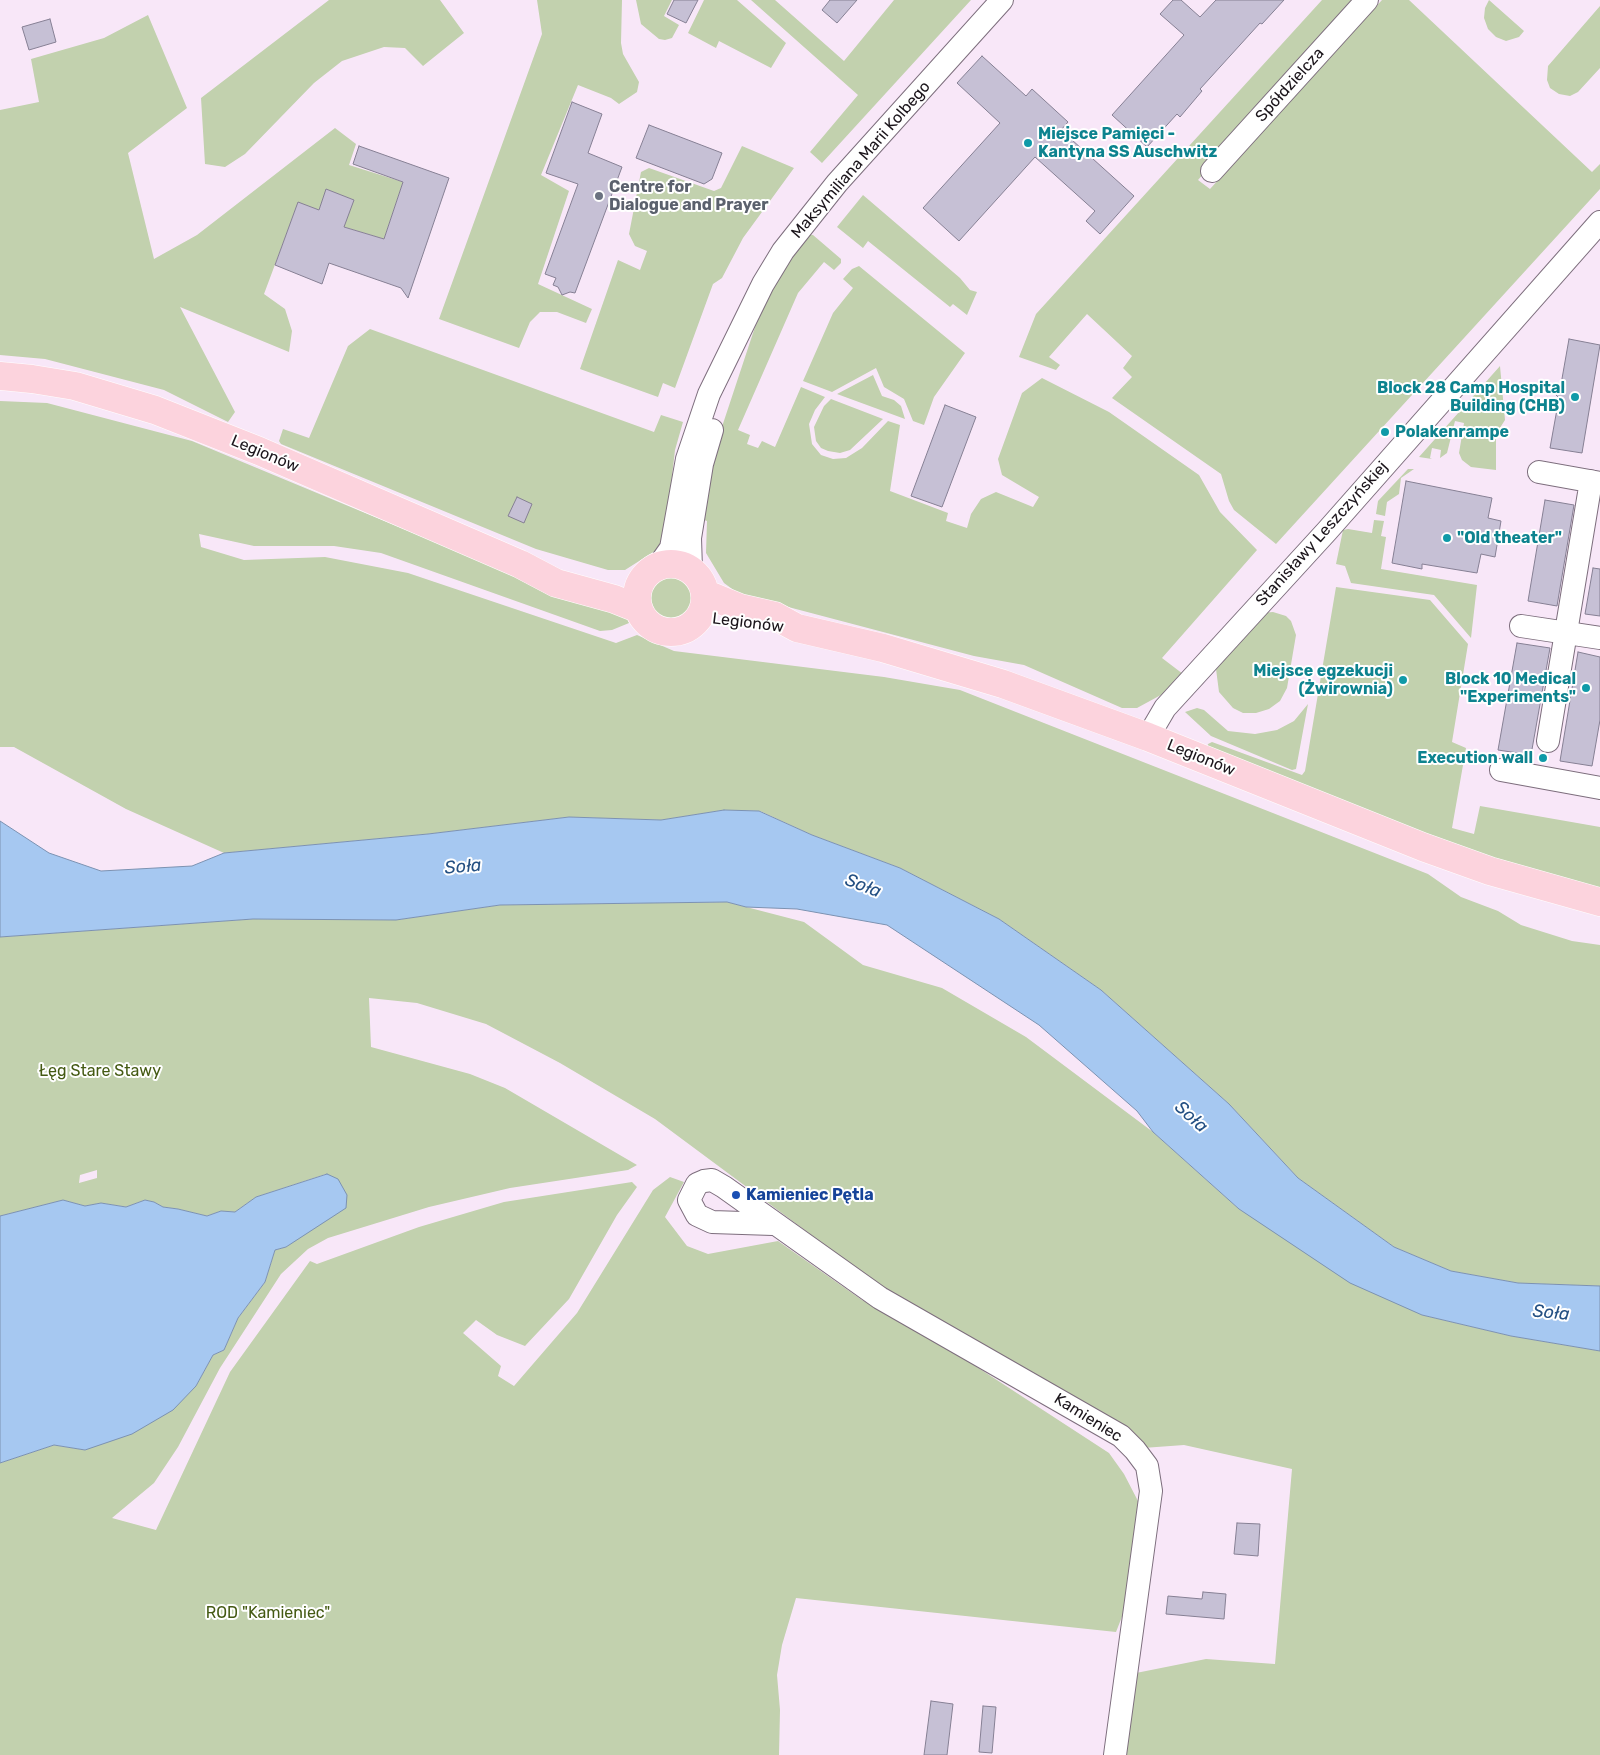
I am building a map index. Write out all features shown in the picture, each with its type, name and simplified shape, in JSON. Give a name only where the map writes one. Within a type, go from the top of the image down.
[{"type":"main road","name":"Legionów","points":[[0,376],[32,378],[75,386],[124,399],[155,410],[259,451],[520,564],[556,583],[614,599],[639,609]]},
{"type":"main road","points":[[670,563],[681,564],[691,569],[698,576],[703,606],[692,625],[683,630],[667,631],[652,626],[644,619],[639,609],[638,587],[651,571],[670,563]]},
{"type":"main road","name":"Legionów","points":[[520,564],[616,584],[651,571]]},
{"type":"main road","name":"Legionów","points":[[703,606],[740,608],[775,616],[797,628],[950,666],[1148,737],[1423,847],[1490,871],[1600,902]]},
{"type":"street","name":"Maksymiliana Marii Kolbego","points":[[651,571],[671,548],[687,459],[709,394],[763,284],[783,251],[809,216],[1002,0]]},
{"type":"street","name":"Spółdzielcza","points":[[1212,170],[1367,0]]},
{"type":"street","name":"Stanisławy Leszczyńskiej","points":[[1148,737],[1164,708],[1314,545],[1600,222]]},
{"type":"street","name":"Maksymiliana Marii Kolbego","points":[[691,569],[690,538],[702,464],[739,333]]},
{"type":"street","points":[[1539,472],[1596,482],[1566,633],[1548,741]]},
{"type":"street","points":[[1521,626],[1600,638]]},
{"type":"street","points":[[1501,770],[1600,788]]},
{"type":"street","name":"Kamieniec","points":[[773,1224],[880,1298],[1121,1436],[1147,1466],[1151,1491],[1115,1755]]},
{"type":"green space","points":[[329,0],[440,0],[464,33],[423,66],[405,48],[384,47],[342,61],[314,83],[245,154],[225,167],[205,164],[201,98]]},
{"type":"green space","points":[[537,0],[622,0],[621,43],[623,54],[639,82],[637,92],[619,104],[611,98],[578,85],[541,175],[569,191],[538,284],[592,309],[586,323],[557,312],[540,312],[530,322],[519,348],[439,319],[542,34]]},
{"type":"green space","points":[[636,0],[672,0],[664,16],[679,25],[672,38],[659,39],[641,24]]},
{"type":"green space","points":[[704,0],[737,0],[786,43],[771,68],[719,41],[716,48],[688,33]]},
{"type":"green space","points":[[751,0],[775,0],[844,61],[894,0],[971,0],[822,163],[810,152],[858,95]]},
{"type":"green space","points":[[1322,0],[1353,0],[1352,4],[1198,180],[1210,189],[1382,0],[1409,0],[1592,172],[1600,164],[1600,189],[1276,544],[1234,510],[1229,501],[1221,474],[1112,398],[1132,377],[1123,368],[1132,356],[1087,314],[1049,357],[1060,365],[1056,370],[1019,357],[1036,314]]},
{"type":"green space","points":[[1489,0],[1524,31],[1519,37],[1506,41],[1496,37],[1488,29],[1484,18],[1485,8]]},
{"type":"green space","points":[[1600,6],[1600,68],[1578,92],[1570,96],[1559,94],[1550,88],[1547,80],[1548,66]]},
{"type":"green space","points":[[148,15],[187,108],[128,153],[154,259],[197,235],[335,128],[356,144],[349,165],[403,182],[384,239],[341,226],[354,200],[327,190],[319,210],[298,203],[264,294],[285,309],[292,331],[289,352],[180,307],[235,412],[228,422],[164,390],[45,359],[0,355],[0,110],[39,102],[31,59],[104,38]]},
{"type":"green space","points":[[742,146],[794,168],[743,238],[722,278],[713,284],[675,388],[663,383],[658,397],[580,369],[618,260],[640,270],[647,251],[635,246],[629,234],[641,172],[649,168],[714,191],[721,188]]},
{"type":"green space","points":[[863,195],[960,278],[970,290],[977,292],[967,315],[953,304],[950,307],[868,241],[863,248],[837,227]]},
{"type":"green space","points":[[807,234],[813,235],[841,259],[841,263],[834,270],[824,262],[798,293],[738,430],[750,435],[747,444],[758,448],[762,441],[775,447],[801,387],[825,397],[815,410],[809,424],[812,444],[821,455],[833,459],[846,458],[862,448],[888,421],[900,425],[890,491],[948,513],[946,521],[967,528],[971,514],[981,499],[996,492],[1033,507],[1039,497],[1002,475],[998,459],[1022,393],[1042,378],[1109,412],[1199,475],[1220,512],[1257,550],[1162,658],[1183,674],[1170,690],[1137,708],[1122,708],[1024,665],[974,656],[739,594],[724,583],[706,553],[707,521],[701,519],[710,463],[755,327],[776,281]]},
{"type":"green space","points":[[859,266],[965,353],[934,397],[924,425],[913,421],[904,399],[884,387],[876,368],[832,392],[803,381],[833,313],[853,288],[843,279],[852,269]]},
{"type":"green space","points":[[370,329],[654,432],[661,415],[683,422],[675,450],[665,538],[658,549],[625,570],[608,570],[536,549],[281,444],[279,441],[283,429],[309,438],[348,346]]},
{"type":"green space","points":[[1500,366],[1505,420],[1496,434],[1496,470],[1471,467],[1462,460],[1459,453],[1464,423],[1455,421],[1447,453],[1440,458],[1441,450],[1432,448],[1430,458],[1432,459],[1419,457]]},
{"type":"green space","points":[[873,375],[882,396],[894,400],[901,406],[905,419],[837,394]]},
{"type":"green space","points":[[831,399],[883,419],[850,450],[840,453],[828,451],[821,448],[816,441],[814,427],[824,406]]},
{"type":"green space","points":[[0,401],[47,403],[192,441],[572,599],[626,617],[629,623],[612,630],[600,631],[381,553],[334,546],[254,546],[199,534],[201,547],[244,560],[325,557],[408,573],[616,643],[637,635],[674,651],[884,677],[960,690],[1428,874],[1461,897],[1498,911],[1521,925],[1572,941],[1600,945],[1600,1286],[1518,1283],[1451,1271],[1394,1247],[1298,1178],[1229,1104],[1101,990],[999,919],[900,868],[812,835],[760,811],[724,810],[661,820],[569,817],[428,834],[224,853],[126,809],[14,747],[0,747]]},
{"type":"green space","points":[[1408,469],[1414,469],[1401,478],[1399,494],[1387,502],[1385,516],[1376,514],[1378,501]]},
{"type":"green space","points":[[1374,520],[1384,521],[1381,536],[1386,537],[1381,569],[1477,585],[1471,638],[1434,595],[1351,583],[1345,566],[1336,564],[1343,530],[1348,529],[1372,533]]},
{"type":"green space","points":[[676,575],[688,581],[693,589],[693,607],[688,615],[680,620],[666,621],[654,615],[649,607],[648,593],[654,581],[662,576]]},
{"type":"green space","points":[[1336,587],[1430,600],[1468,644],[1452,742],[1466,748],[1452,828],[1474,834],[1480,806],[1600,827],[1600,888],[1549,876],[1393,826],[1207,748],[1208,744],[1212,742],[1302,775],[1305,771]]},
{"type":"green space","points":[[1273,612],[1286,616],[1291,621],[1296,635],[1287,688],[1280,701],[1269,709],[1256,713],[1243,713],[1233,708],[1219,692],[1216,669],[1221,657],[1261,613]]},
{"type":"green space","points":[[1308,704],[1296,769],[1292,770],[1211,736],[1185,712],[1197,708],[1204,710],[1228,731],[1255,734],[1277,730],[1294,721]]},
{"type":"green space","points":[[727,902],[804,922],[863,965],[942,988],[1026,1037],[1153,1132],[1239,1209],[1422,1315],[1511,1336],[1600,1351],[1600,1755],[1123,1755],[1136,1673],[1206,1659],[1275,1664],[1292,1469],[1184,1445],[1143,1448],[876,1283],[655,1119],[560,1063],[486,1024],[417,1003],[369,998],[371,1047],[470,1074],[505,1088],[637,1165],[628,1170],[510,1188],[429,1207],[328,1238],[308,1249],[281,1274],[220,1368],[178,1447],[154,1483],[112,1518],[156,1530],[230,1372],[310,1261],[317,1264],[419,1227],[504,1202],[632,1182],[637,1187],[617,1215],[569,1299],[525,1346],[497,1335],[476,1320],[463,1333],[501,1366],[498,1376],[514,1386],[577,1313],[653,1190],[670,1177],[684,1182],[665,1217],[687,1246],[708,1254],[778,1241],[862,1300],[917,1328],[1109,1453],[1124,1474],[1138,1501],[1125,1609],[1116,1632],[796,1598],[782,1645],[777,1675],[780,1710],[779,1755],[0,1755],[0,1463],[54,1445],[85,1450],[196,1386],[213,1355],[224,1350],[238,1318],[265,1282],[275,1250],[286,1247],[299,1237],[326,1174],[256,1197],[235,1212],[221,1211],[207,1216],[163,1207],[145,1200],[126,1207],[101,1203],[85,1206],[63,1200],[0,1216],[0,937],[253,919],[396,920],[500,905]],"holes":[[[97,1170],[97,1178],[79,1183],[80,1175]]]},
{"type":"water","name":"Soła","points":[[724,810],[759,811],[812,835],[900,868],[999,919],[1101,990],[1229,1104],[1298,1178],[1394,1247],[1451,1271],[1518,1283],[1600,1286],[1600,1351],[1511,1336],[1422,1315],[1350,1283],[1239,1209],[1153,1132],[1137,1111],[1039,1025],[887,925],[797,909],[746,907],[727,902],[500,905],[396,920],[253,919],[0,937],[0,821],[49,853],[101,871],[192,866],[224,853],[428,834],[569,817],[661,820]]},
{"type":"water","points":[[327,1174],[338,1179],[347,1195],[346,1208],[286,1247],[275,1250],[265,1282],[238,1318],[224,1350],[213,1355],[196,1386],[173,1410],[132,1434],[85,1450],[54,1445],[0,1463],[0,1216],[63,1200],[85,1206],[101,1203],[126,1207],[145,1200],[163,1207],[207,1216],[221,1211],[235,1212],[256,1197]]},
{"type":"building","points":[[674,0],[698,0],[686,23],[667,14]]},
{"type":"building","points":[[830,0],[857,0],[837,23],[822,10]]},
{"type":"building","points":[[1173,0],[1181,0],[1200,17],[1216,0],[1284,0],[1262,24],[1260,23],[1200,89],[1202,91],[1180,117],[1177,114],[1147,147],[1112,115],[1184,35],[1160,14]]},
{"type":"building","points":[[50,19],[56,42],[29,50],[22,27]]},
{"type":"building","name":"Miejsce Pamięci - Kantyna SS Auschwitz","points":[[982,56],[1026,96],[1032,89],[1068,122],[1061,130],[1134,196],[1100,234],[1086,221],[1095,211],[1035,157],[959,241],[923,208],[1000,123],[957,83]]},
{"type":"building","name":"Centre for Dialogue and Prayer","points":[[572,102],[602,114],[588,153],[622,167],[575,293],[570,292],[562,295],[558,287],[553,285],[556,278],[545,274],[578,184],[546,173]]},
{"type":"building","points":[[649,125],[722,153],[712,179],[704,184],[636,158]]},
{"type":"building","points":[[359,146],[449,178],[408,298],[401,288],[329,263],[322,284],[275,265],[298,202],[319,210],[326,189],[354,200],[344,227],[384,239],[403,182],[353,164]]},
{"type":"building","name":"Block 28 Camp Hospital Building (CHB)","points":[[1569,339],[1600,345],[1582,453],[1550,448],[1559,398],[1553,392],[1560,390]]},
{"type":"building","points":[[945,405],[976,417],[942,507],[911,496]]},
{"type":"building","name":"\"Old theater\"","points":[[1406,481],[1492,498],[1488,518],[1501,521],[1495,557],[1481,554],[1477,573],[1422,564],[1422,569],[1392,563]]},
{"type":"building","points":[[517,497],[532,504],[524,523],[508,516]]},
{"type":"building","points":[[1545,500],[1574,505],[1557,606],[1528,601]]},
{"type":"building","points":[[1593,568],[1600,569],[1600,616],[1585,614]]},
{"type":"building","points":[[1517,643],[1550,648],[1531,755],[1498,750]]},
{"type":"building","name":"Block 10 Medical \"Experiments\"","points":[[1578,652],[1600,657],[1600,720],[1592,766],[1560,761]]},
{"type":"building","points":[[1237,1523],[1260,1524],[1258,1556],[1234,1554]]},
{"type":"building","points":[[1203,1592],[1226,1594],[1224,1619],[1166,1614],[1168,1596],[1202,1599]]},
{"type":"building","points":[[931,1701],[953,1704],[947,1755],[924,1755]]},
{"type":"building","points":[[983,1706],[996,1707],[992,1753],[979,1752]]},
{"type":"place","name":"Miejsce Pamięci - Kantyna SS Auschwitz","points":[[1028,143]]},
{"type":"place","name":"Centre for Dialogue and Prayer","points":[[599,196]]},
{"type":"place","name":"Block 28 Camp Hospital Building (CHB)","points":[[1575,397]]},
{"type":"place","name":"Polakenrampe","points":[[1385,432]]},
{"type":"place","name":"\"Old theater\"","points":[[1447,538]]},
{"type":"place","name":"Miejsce egzekucji (Żwirownia)","points":[[1403,680]]},
{"type":"place","name":"Block 10 Medical \"Experiments\"","points":[[1586,688]]},
{"type":"place","name":"Execution wall","points":[[1543,758]]},
{"type":"place","name":"Kamieniec Pętla","points":[[736,1195]]},
{"type":"park label","name":"Łęg Stare Stawy","points":[[100,1071]]},
{"type":"park label","name":"ROD \"Kamieniec\"","points":[[268,1613]]}]
